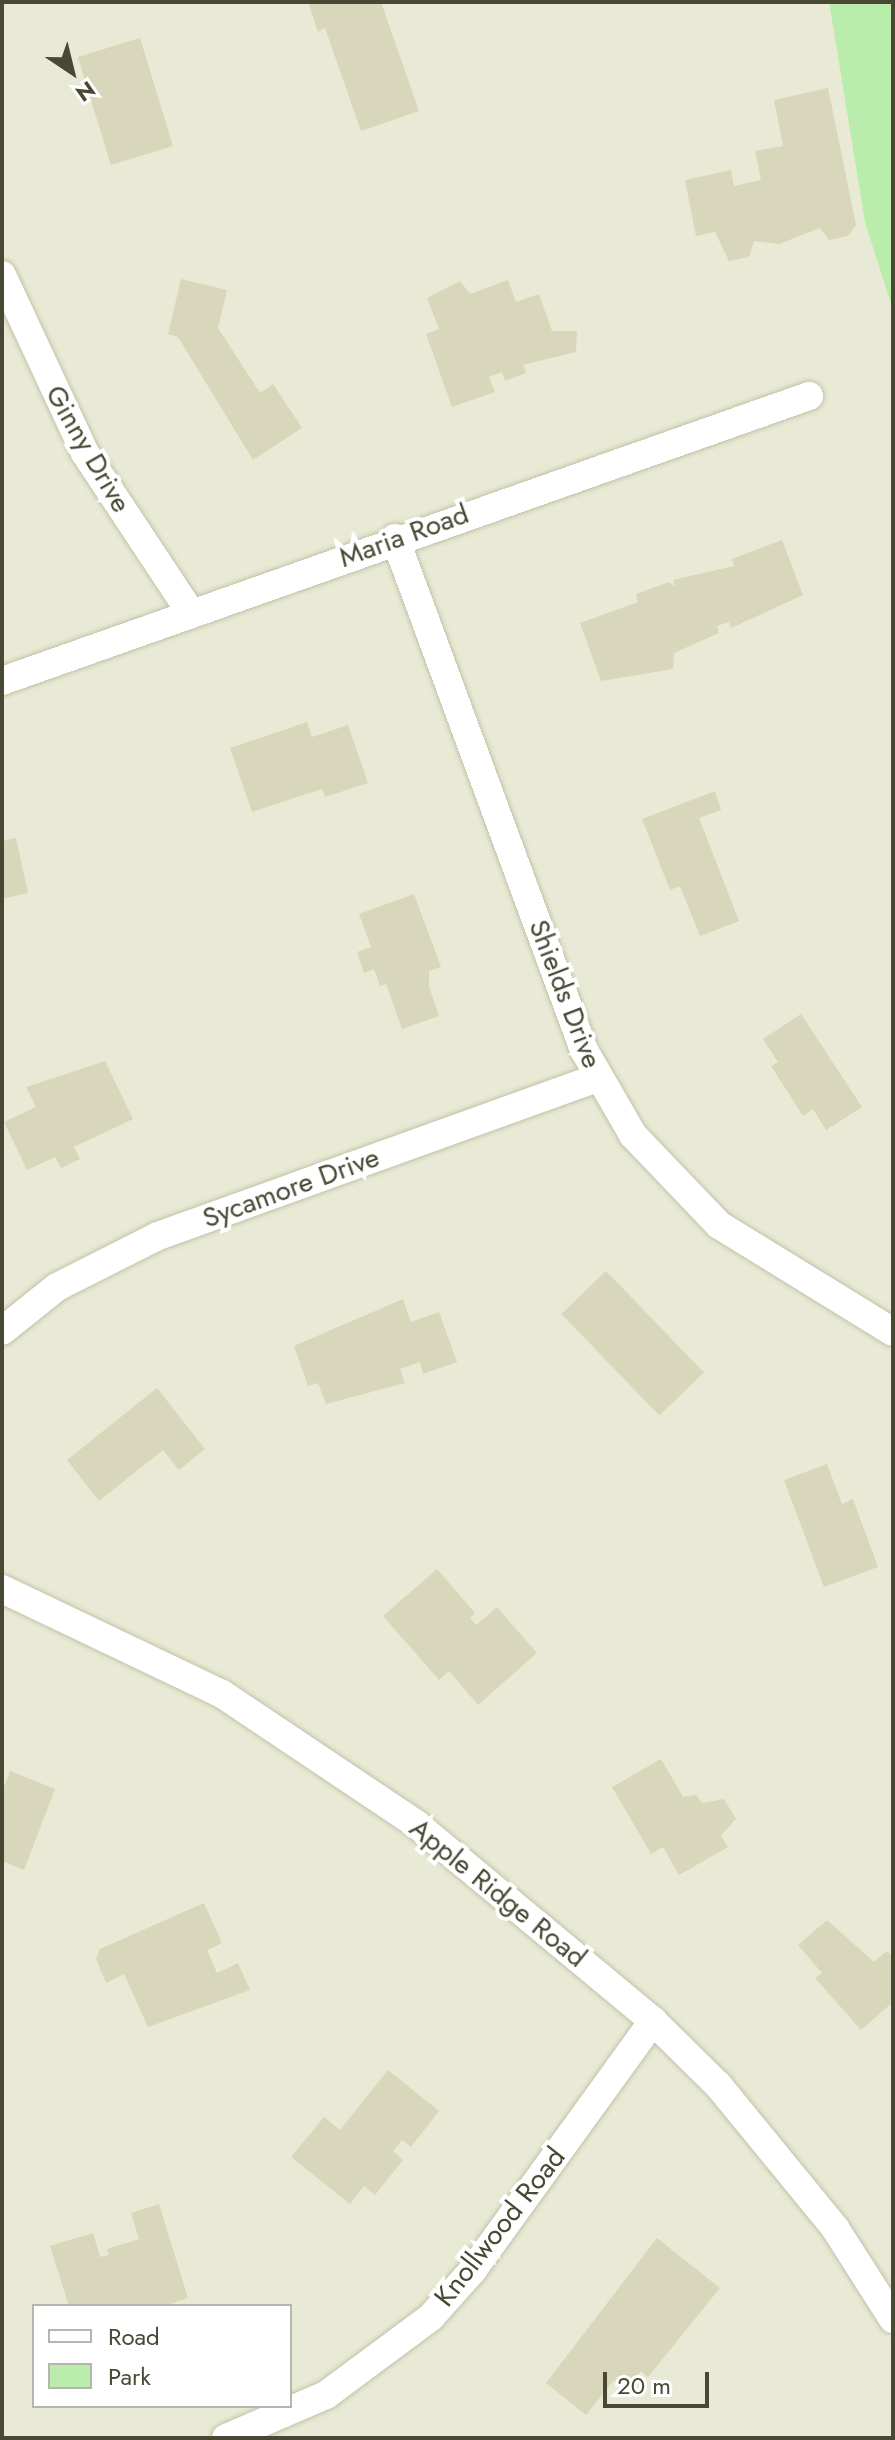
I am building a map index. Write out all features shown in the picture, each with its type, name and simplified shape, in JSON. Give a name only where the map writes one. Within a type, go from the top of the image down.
[{"type":"street","name":"Ginny Drive","points":[[2,275],[85,453],[191,613]]},
{"type":"street","name":"Maria Road","points":[[2,681],[395,538],[809,396]]},
{"type":"street","name":"Shields Drive","points":[[395,538],[598,1078],[642,1146],[719,1225],[893,1332]]},
{"type":"street","name":"Sycamore Drive","points":[[2,1331],[57,1287],[158,1236],[598,1078]]},
{"type":"street","name":"Apple Ridge Road","points":[[2,1589],[119,1639],[321,1755],[416,1824],[653,2021],[779,2155],[893,2319]]},
{"type":"street","name":"Knollwood Road","points":[[226,2438],[326,2395],[431,2317],[472,2271],[653,2021]]},
{"type":"shaded area","points":[[2,2],[829,2],[865,223],[893,310],[893,2438],[2,2438]]},
{"type":"green space","points":[[829,2],[893,2],[893,310],[865,223]]},
{"type":"building","points":[[308,2],[381,2],[419,111],[361,131],[325,28],[318,32]]},
{"type":"building","points":[[140,38],[173,146],[111,165],[78,57]]},
{"type":"building","points":[[828,88],[856,225],[848,236],[829,240],[820,228],[779,244],[754,241],[749,257],[729,261],[715,232],[696,236],[685,180],[731,170],[734,186],[761,180],[755,151],[783,146],[774,100]]},
{"type":"building","points":[[181,279],[227,290],[218,328],[260,393],[273,384],[302,428],[253,460],[178,337],[168,334]]},
{"type":"building","points":[[508,280],[516,302],[539,294],[552,331],[577,331],[576,352],[523,365],[526,373],[505,381],[502,372],[489,377],[495,392],[452,407],[426,334],[439,329],[427,298],[460,281],[470,294]]},
{"type":"building","points":[[782,540],[803,595],[731,628],[729,622],[717,626],[719,633],[674,653],[673,669],[601,681],[580,623],[638,602],[636,594],[669,582],[675,587],[673,580],[734,566],[732,559]]},
{"type":"building","points":[[307,722],[312,737],[348,725],[368,783],[325,797],[322,789],[252,812],[230,748]]},
{"type":"building","points":[[715,791],[721,810],[699,818],[739,921],[700,936],[680,886],[670,890],[642,819]]},
{"type":"building","points":[[16,838],[28,893],[2,899],[2,841]]},
{"type":"building","points":[[414,894],[441,967],[429,971],[429,987],[439,1016],[402,1029],[386,984],[380,986],[374,969],[364,973],[357,952],[371,947],[359,914]]},
{"type":"building","points":[[801,1014],[862,1107],[826,1130],[813,1109],[803,1116],[771,1066],[778,1062],[763,1039]]},
{"type":"building","points":[[105,1061],[133,1119],[74,1147],[80,1159],[61,1168],[55,1157],[27,1170],[4,1122],[36,1107],[26,1087]]},
{"type":"building","points":[[606,1271],[704,1372],[659,1415],[561,1314]]},
{"type":"building","points":[[403,1299],[411,1322],[439,1312],[457,1362],[423,1374],[420,1362],[400,1369],[405,1383],[326,1404],[318,1383],[308,1386],[294,1346]]},
{"type":"building","points":[[157,1388],[205,1449],[179,1470],[163,1450],[99,1501],[67,1460]]},
{"type":"building","points":[[827,1464],[842,1504],[853,1499],[878,1567],[824,1587],[784,1480]]},
{"type":"building","points":[[437,1569],[475,1613],[470,1618],[476,1625],[497,1607],[537,1653],[478,1705],[449,1671],[439,1680],[383,1616]]},
{"type":"building","points":[[661,1759],[683,1797],[696,1795],[702,1803],[724,1799],[736,1819],[721,1835],[728,1847],[679,1875],[663,1847],[651,1854],[612,1787]]},
{"type":"building","points":[[10,1771],[55,1789],[24,1870],[2,1861],[2,1792]]},
{"type":"building","points":[[204,1903],[222,1943],[207,1950],[217,1973],[238,1963],[250,1990],[148,2027],[124,1974],[106,1983],[96,1959],[100,1949]]},
{"type":"building","points":[[827,1920],[874,1962],[887,1951],[893,1958],[893,2002],[861,2030],[815,1978],[822,1973],[798,1945]]},
{"type":"building","points":[[388,2070],[439,2111],[411,2147],[402,2140],[393,2151],[403,2160],[375,2195],[364,2186],[350,2204],[291,2157],[324,2117],[340,2130]]},
{"type":"building","points":[[159,2204],[188,2298],[170,2304],[68,2304],[50,2246],[93,2233],[100,2257],[109,2255],[107,2249],[139,2239],[131,2213]]},
{"type":"building","points":[[657,2238],[720,2288],[648,2377],[641,2371],[626,2389],[614,2380],[586,2415],[546,2383]]}]
